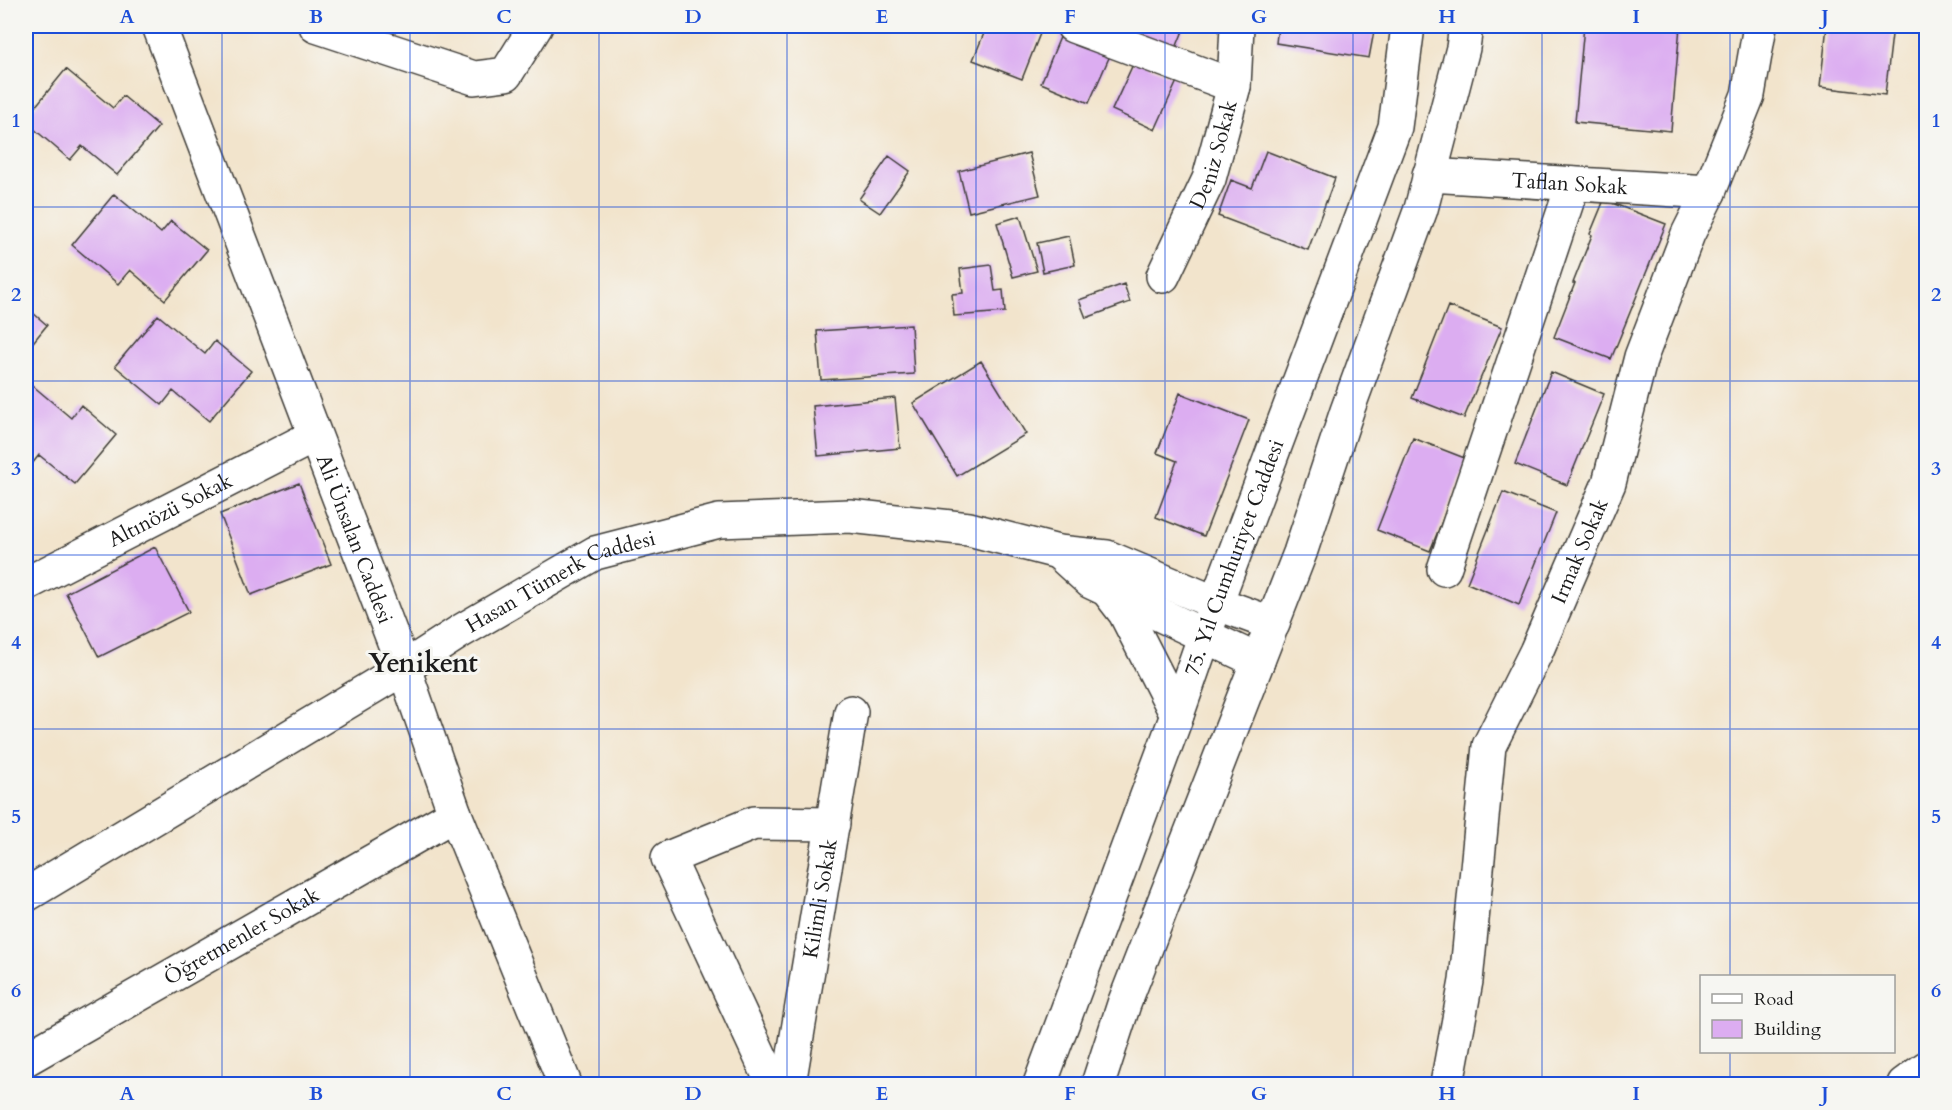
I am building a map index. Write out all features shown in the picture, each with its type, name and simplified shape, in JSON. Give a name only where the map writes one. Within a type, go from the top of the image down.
[{"type":"main road","name":"Ali Ünsalan Caddesi","points":[[159,26],[404,668],[455,814],[565,1084]]},
{"type":"main road","points":[[316,26],[474,78],[506,74],[536,26]]},
{"type":"main road","points":[[1073,26],[1234,86]]},
{"type":"main road","name":"Deniz Sokak","points":[[1163,276],[1209,179],[1234,86],[1237,26]]},
{"type":"main road","name":"75. Yıl Cumhuriyet Caddesi","points":[[1040,1084],[1177,715],[1216,603],[1395,127],[1408,26]]},
{"type":"main road","points":[[1098,1084],[1124,1004],[1300,553],[1347,411],[1421,209],[1463,48],[1466,26]]},
{"type":"main road","name":"Irmak Sokak","points":[[1447,1084],[1466,981],[1489,746],[1536,652],[1609,483],[1641,357],[1688,234],[1709,192],[1748,95],[1760,26]]},
{"type":"main road","name":"Taflan Sokak","points":[[1429,175],[1709,192]]},
{"type":"main road","points":[[1444,569],[1573,184]]},
{"type":"main road","name":"Altınözü Sokak","points":[[26,584],[314,436]]},
{"type":"main road","name":"Hasan Tümerk Caddesi","points":[[26,895],[404,668],[461,631],[595,553],[719,520],[850,516],[969,529],[1058,552],[1107,557],[1216,603],[1273,624]]},
{"type":"main road","points":[[1058,552],[1091,582],[1258,661]]},
{"type":"main road","points":[[1107,590],[1125,613],[1177,715]]},
{"type":"main road","name":"Kilimli Sokak","points":[[789,1084],[851,712]]},
{"type":"main road","name":"Öğretmenler Sokak","points":[[26,1059],[455,814]]},
{"type":"main road","points":[[773,1084],[668,858],[754,823],[833,824]]},
{"type":"main road","points":[[1904,1084],[1926,1068]]},
{"type":"building","points":[[987,26],[1043,26],[1022,79],[973,60]]},
{"type":"building","points":[[1118,26],[1185,26],[1174,53]]},
{"type":"building","points":[[1278,26],[1375,26],[1369,58],[1276,43]]},
{"type":"building","points":[[1584,26],[1680,26],[1671,131],[1575,122]]},
{"type":"building","points":[[1827,26],[1893,26],[1885,95],[1820,87]]},
{"type":"building","points":[[1063,30],[1112,51],[1089,103],[1041,83]]},
{"type":"building","points":[[1135,60],[1178,79],[1155,130],[1112,110]]},
{"type":"building","points":[[66,69],[113,108],[123,96],[159,126],[117,175],[82,146],[70,160],[26,122],[26,118]]},
{"type":"building","points":[[1266,151],[1335,178],[1308,250],[1218,216],[1231,180],[1252,188]]},
{"type":"building","points":[[1029,153],[1040,195],[969,212],[959,171]]},
{"type":"building","points":[[889,156],[910,171],[880,213],[859,199]]},
{"type":"building","points":[[114,194],[161,233],[171,221],[207,250],[165,300],[130,270],[118,284],[72,245]]},
{"type":"building","points":[[1604,200],[1666,224],[1611,359],[1554,337]]},
{"type":"building","points":[[1020,216],[1037,271],[1013,277],[997,223]]},
{"type":"building","points":[[1069,236],[1075,265],[1043,272],[1037,243]]},
{"type":"building","points":[[991,265],[995,291],[1003,290],[1005,312],[954,316],[952,294],[963,293],[960,269]]},
{"type":"building","points":[[1124,284],[1130,302],[1086,318],[1079,300]]},
{"type":"building","points":[[1448,306],[1502,327],[1464,418],[1412,398]]},
{"type":"building","points":[[26,307],[47,325],[26,351]]},
{"type":"building","points":[[158,315],[205,354],[215,341],[251,371],[209,421],[173,391],[162,405],[115,366]]},
{"type":"building","points":[[911,325],[914,374],[821,380],[817,331]]},
{"type":"building","points":[[981,361],[1026,434],[957,476],[913,403]]},
{"type":"building","points":[[1551,372],[1604,394],[1567,485],[1515,464]]},
{"type":"building","points":[[26,380],[71,418],[81,405],[116,435],[75,484],[39,455],[28,469],[26,467]]},
{"type":"building","points":[[1180,393],[1249,420],[1204,536],[1156,517],[1177,461],[1157,453]]},
{"type":"building","points":[[895,398],[900,448],[818,456],[813,406]]},
{"type":"building","points":[[1413,438],[1467,459],[1430,551],[1377,530]]},
{"type":"building","points":[[299,483],[331,564],[251,595],[220,514]]},
{"type":"building","points":[[1503,492],[1556,513],[1519,605],[1467,583]]},
{"type":"building","points":[[155,547],[189,612],[99,657],[66,593]]},
{"type":"district","name":"Yenikent","points":[[423,663]]}]
